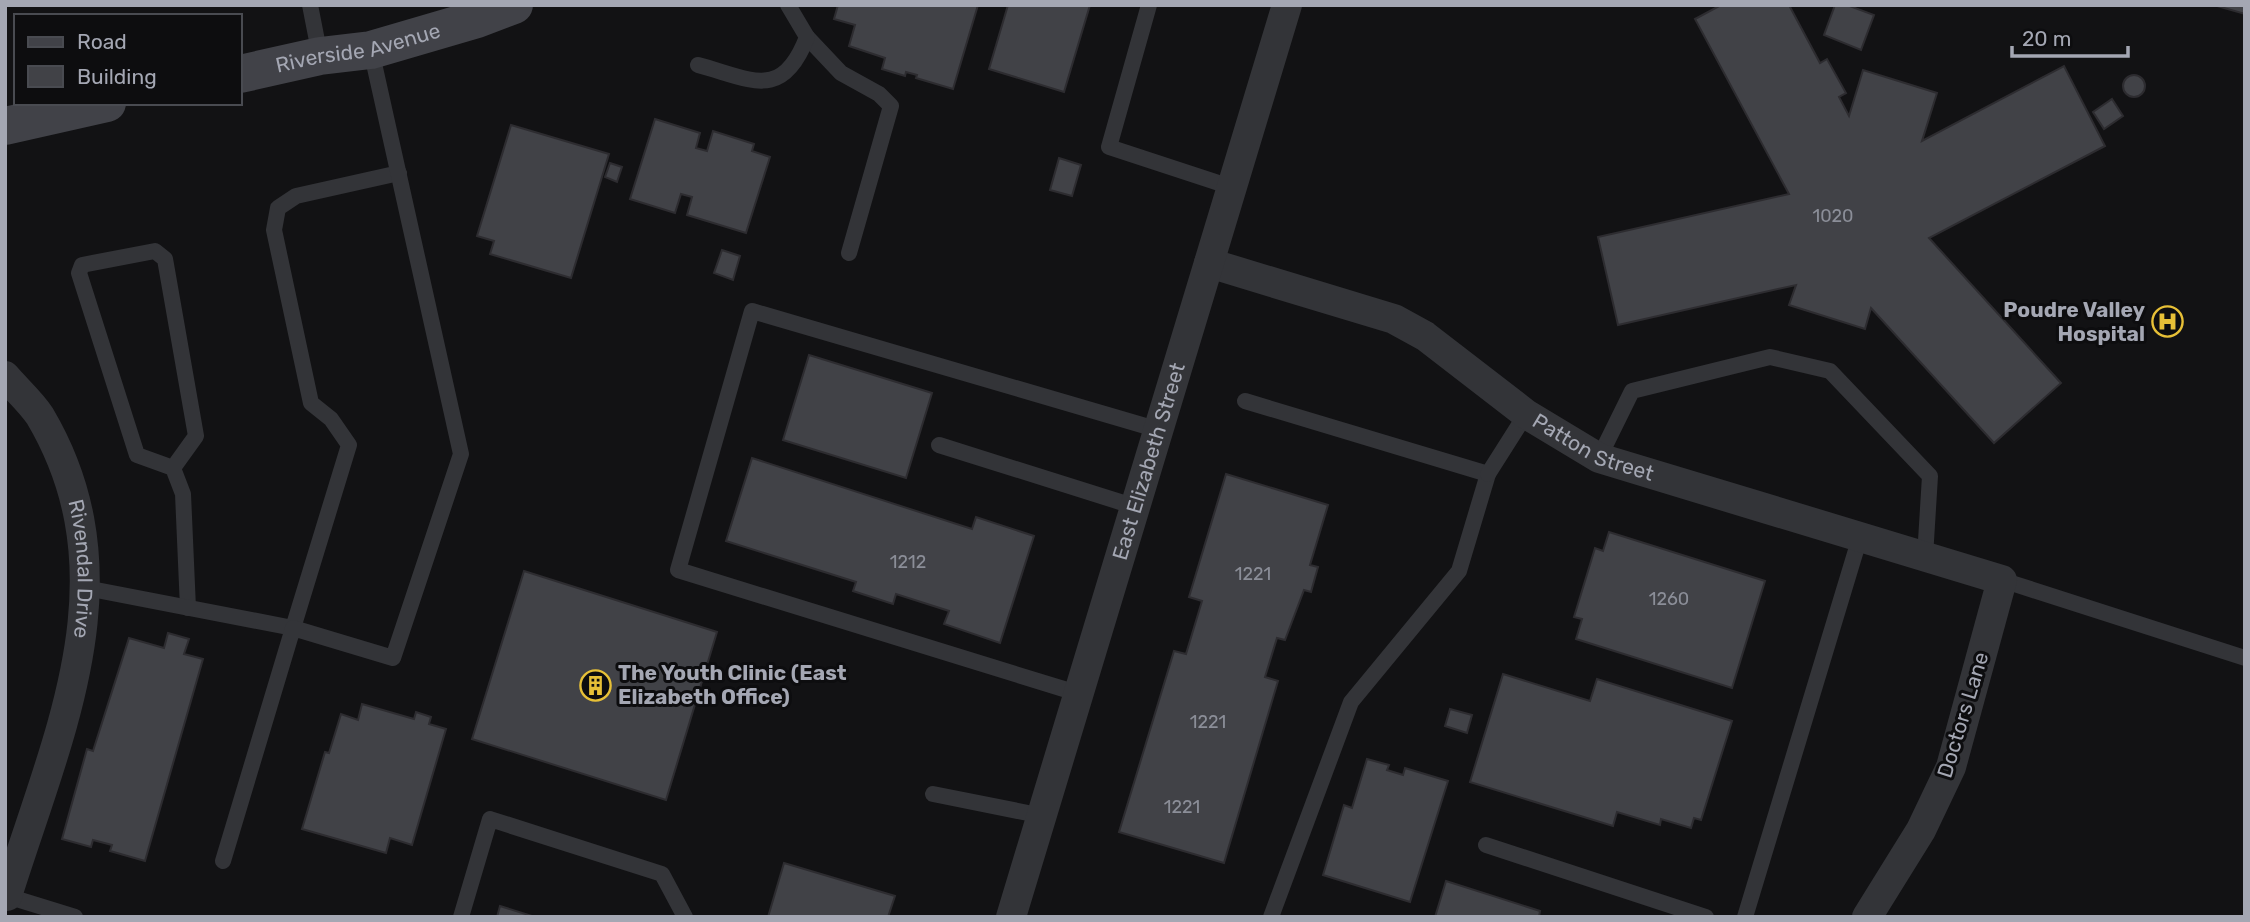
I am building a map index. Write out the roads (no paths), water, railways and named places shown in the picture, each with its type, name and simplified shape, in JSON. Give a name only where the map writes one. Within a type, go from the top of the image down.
[{"type":"main road","name":"Riverside Avenue","points":[[242,74],[320,56],[371,50],[477,19],[514,5]]},
{"type":"main road","points":[[5,126],[98,105]]},
{"type":"street","name":"East Elizabeth Street","points":[[1011,917],[1209,262],[1234,188],[1287,5]]},
{"type":"street","name":"Patton Street","points":[[1209,262],[1394,319],[1425,336],[1526,414],[1600,458],[2003,580]]},
{"type":"street","name":"Rivendal Drive","points":[[5,376],[39,415],[64,466],[82,523],[86,588],[79,662],[8,896]]},
{"type":"street","name":"Doctors Lane","points":[[1867,917],[1922,830],[1951,767],[2003,580]]},
{"type":"lane","points":[[310,5],[320,56]]},
{"type":"lane","points":[[788,5],[807,37],[841,73],[879,94],[891,106],[849,253]]},
{"type":"lane","points":[[1149,5],[1109,148],[1234,188]]},
{"type":"lane","points":[[698,65],[765,83],[779,79],[800,54],[807,37]]},
{"type":"lane","points":[[86,588],[293,628],[393,658],[461,454],[371,50]]},
{"type":"lane","points":[[223,861],[349,445],[331,419],[311,403],[274,230],[278,208],[296,196],[399,173]]},
{"type":"lane","points":[[173,468],[196,436],[165,259],[155,251],[82,265],[79,273],[137,455],[173,468],[183,494],[188,608]]},
{"type":"lane","points":[[1080,694],[678,570],[752,311],[1159,430]]},
{"type":"lane","points":[[1600,458],[1632,391],[1770,357],[1830,371],[1930,476],[1925,557]]},
{"type":"lane","points":[[1245,401],[1488,474]]},
{"type":"lane","points":[[1270,917],[1351,702],[1459,572],[1488,474],[1526,414]]},
{"type":"lane","points":[[939,445],[1136,506]]},
{"type":"lane","points":[[1745,917],[1860,537]]},
{"type":"lane","points":[[2003,580],[2245,658]]},
{"type":"lane","points":[[933,794],[1043,816]]},
{"type":"lane","points":[[461,917],[490,819],[662,874],[685,917]]},
{"type":"lane","points":[[1486,845],[1706,917]]},
{"type":"lane","points":[[8,896],[75,917]]},
{"type":"place","name":"Poudre Valley Hospital","points":[[2168,322]]},
{"type":"place","name":"The Youth Clinic (East Elizabeth Office)","points":[[595,685]]}]
